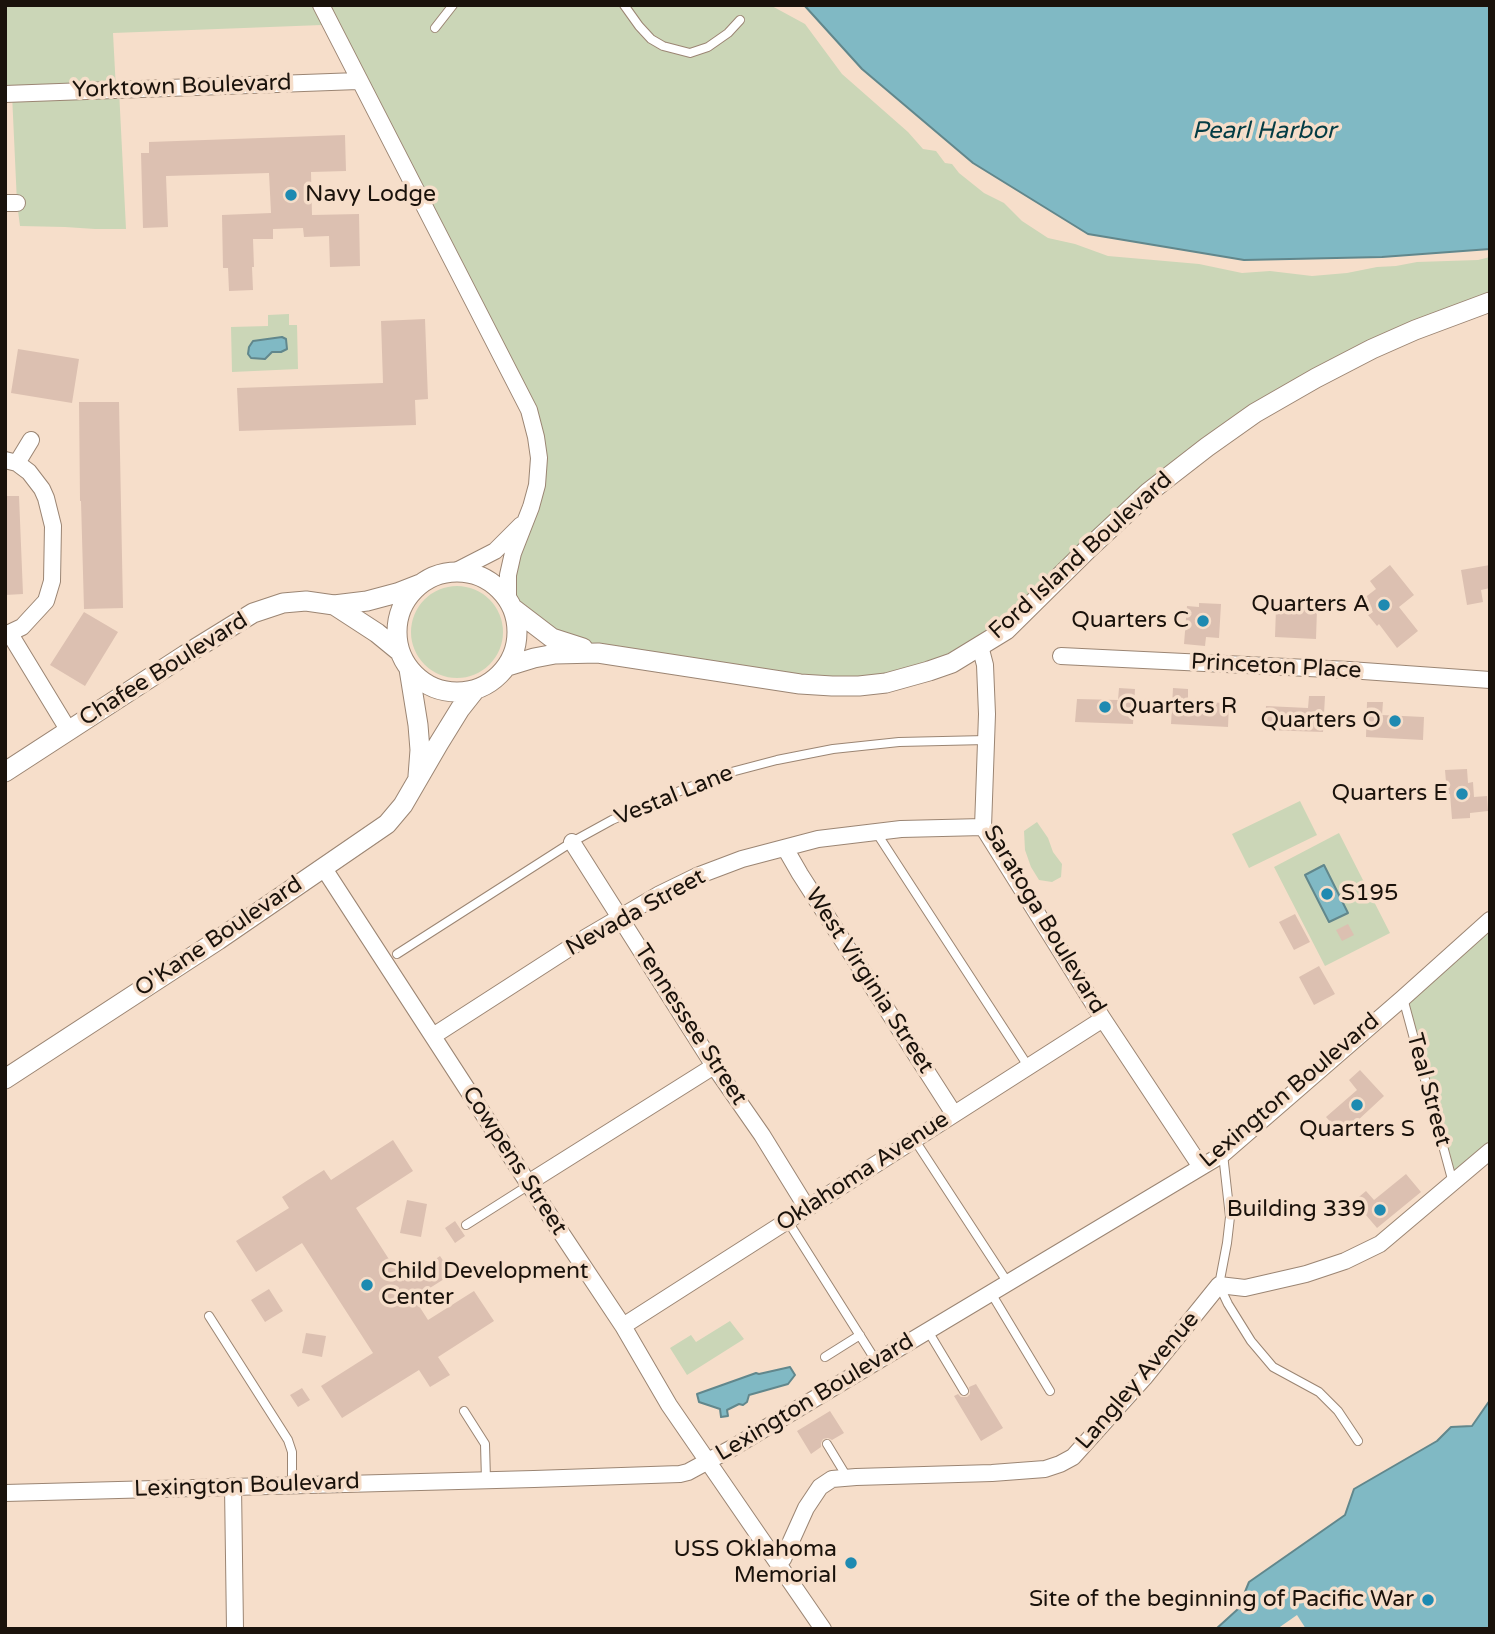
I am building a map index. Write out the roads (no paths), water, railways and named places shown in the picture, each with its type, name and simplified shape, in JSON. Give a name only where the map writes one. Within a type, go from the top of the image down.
[{"type":"street","points":[[321,5],[528,410],[540,458],[531,507],[513,553],[508,575],[511,604],[518,629],[516,648],[508,666],[494,681],[475,690],[439,690],[422,681],[409,669],[399,651],[396,633],[399,614],[407,597],[431,577],[456,571],[486,578],[498,587],[511,604]]},
{"type":"street","name":"Yorktown Boulevard","points":[[5,94],[358,80]]},
{"type":"street","name":"Ford Island Boulevard","points":[[511,604],[552,638],[597,653],[832,687],[886,683],[911,677],[952,663],[1006,630],[1149,492],[1255,413],[1372,349],[1490,302]]},
{"type":"street","points":[[32,440],[11,462],[29,472],[46,498],[53,526],[52,581],[46,601],[39,611],[22,627],[8,634],[69,731]]},
{"type":"street","points":[[456,571],[495,551],[525,520]]},
{"type":"street","name":"Chafee Boulevard","points":[[5,772],[253,613],[283,603],[306,601],[334,605],[367,601],[420,584]]},
{"type":"street","name":"Chafee Boulevard","points":[[334,605],[399,651]]},
{"type":"street","name":"Saratoga Boulevard","points":[[980,646],[985,665],[983,827],[1103,1019],[1201,1167]]},
{"type":"street","name":"Ford Island Boulevard","points":[[508,666],[555,654],[597,653]]},
{"type":"street","name":"Princeton Place","points":[[1061,656],[1349,670],[1490,680]]},
{"type":"street","points":[[409,669],[420,750],[418,781]]},
{"type":"street","name":"O'Kane Boulevard","points":[[5,1079],[218,940],[387,824],[403,805],[460,709],[475,690]]},
{"type":"street","name":"Nevada Street","points":[[433,1036],[620,917],[697,876],[742,859],[818,839],[912,829],[983,827]]},
{"type":"street","name":"Tennessee Street","points":[[572,842],[807,1208]]},
{"type":"street","name":"West Virginia Street","points":[[785,848],[954,1114]]},
{"type":"street","name":"Cowpens Street","points":[[323,867],[623,1326],[670,1405],[823,1629]]},
{"type":"street","name":"Lexington Boulevard","points":[[5,1493],[688,1472],[1223,1154],[1490,920]]},
{"type":"street","name":"Oklahoma Avenue","points":[[623,1326],[1103,1019]]},
{"type":"street","points":[[529,1184],[714,1066]]},
{"type":"street","points":[[1219,1285],[1245,1288],[1306,1274],[1345,1261],[1380,1244],[1490,1150]]},
{"type":"street","name":"Langley Avenue","points":[[783,1559],[806,1508],[820,1487],[832,1479],[1045,1469],[1073,1457],[1144,1378],[1219,1285]]},
{"type":"street","points":[[233,1486],[235,1629]]},
{"type":"lane","points":[[435,28],[453,5]]},
{"type":"lane","points":[[624,5],[651,39],[663,46],[690,53],[708,47],[740,20]]},
{"type":"lane","name":"Vestal Lane","points":[[397,954],[572,842],[612,820],[720,775],[833,749],[929,741],[986,740]]},
{"type":"lane","points":[[876,832],[1028,1066]]},
{"type":"lane","name":"Teal Street","points":[[1403,998],[1453,1183]]},
{"type":"lane","points":[[915,1139],[1008,1283]]},
{"type":"lane","points":[[1223,1154],[1230,1217],[1219,1285],[1251,1341],[1273,1367],[1319,1392],[1338,1412],[1358,1441]]},
{"type":"lane","points":[[466,1225],[529,1184]]},
{"type":"lane","points":[[787,1220],[876,1361]]},
{"type":"lane","points":[[991,1293],[1050,1391]]},
{"type":"lane","points":[[209,1316],[288,1440],[292,1452],[292,1485]]},
{"type":"lane","points":[[928,1331],[964,1391]]},
{"type":"lane","points":[[825,1357],[860,1335]]},
{"type":"lane","points":[[464,1411],[485,1444],[486,1480]]},
{"type":"lane","points":[[827,1444],[848,1478]]},
{"type":"water","name":"Pearl Harbor","points":[[804,5],[1490,5],[1490,249],[1382,257],[1244,260],[1088,234],[973,163],[862,69]]},
{"type":"water","points":[[282,337],[286,339],[287,349],[281,352],[272,352],[265,359],[251,358],[248,354],[253,341]]},
{"type":"water","name":"S195","points":[[1324,865],[1348,913],[1329,922],[1305,875]]},
{"type":"water","points":[[790,1367],[795,1375],[788,1384],[749,1395],[743,1405],[739,1404],[727,1410],[728,1416],[721,1417],[720,1409],[699,1402],[697,1394],[756,1373]]},
{"type":"water","points":[[1490,1400],[1490,1629],[1216,1629],[1238,1609],[1249,1582],[1345,1515],[1354,1489],[1437,1441],[1451,1427],[1472,1426]]},
{"type":"place","name":"Navy Lodge","points":[[291,195]]},
{"type":"place","name":"Quarters A","points":[[1384,605]]},
{"type":"place","name":"Quarters C","points":[[1203,621]]},
{"type":"place","name":"Quarters R","points":[[1105,707]]},
{"type":"place","name":"Quarters O","points":[[1395,721]]},
{"type":"place","name":"Quarters E","points":[[1462,794]]},
{"type":"place","name":"S195","points":[[1327,894]]},
{"type":"place","name":"Quarters S","points":[[1357,1105]]},
{"type":"place","name":"Building 339","points":[[1380,1210]]},
{"type":"place","name":"Child Development Center","points":[[367,1285]]},
{"type":"place","name":"USS Oklahoma Memorial","points":[[851,1563]]},
{"type":"place","name":"Site of the beginning of Pacific War","points":[[1428,1600]]}]
